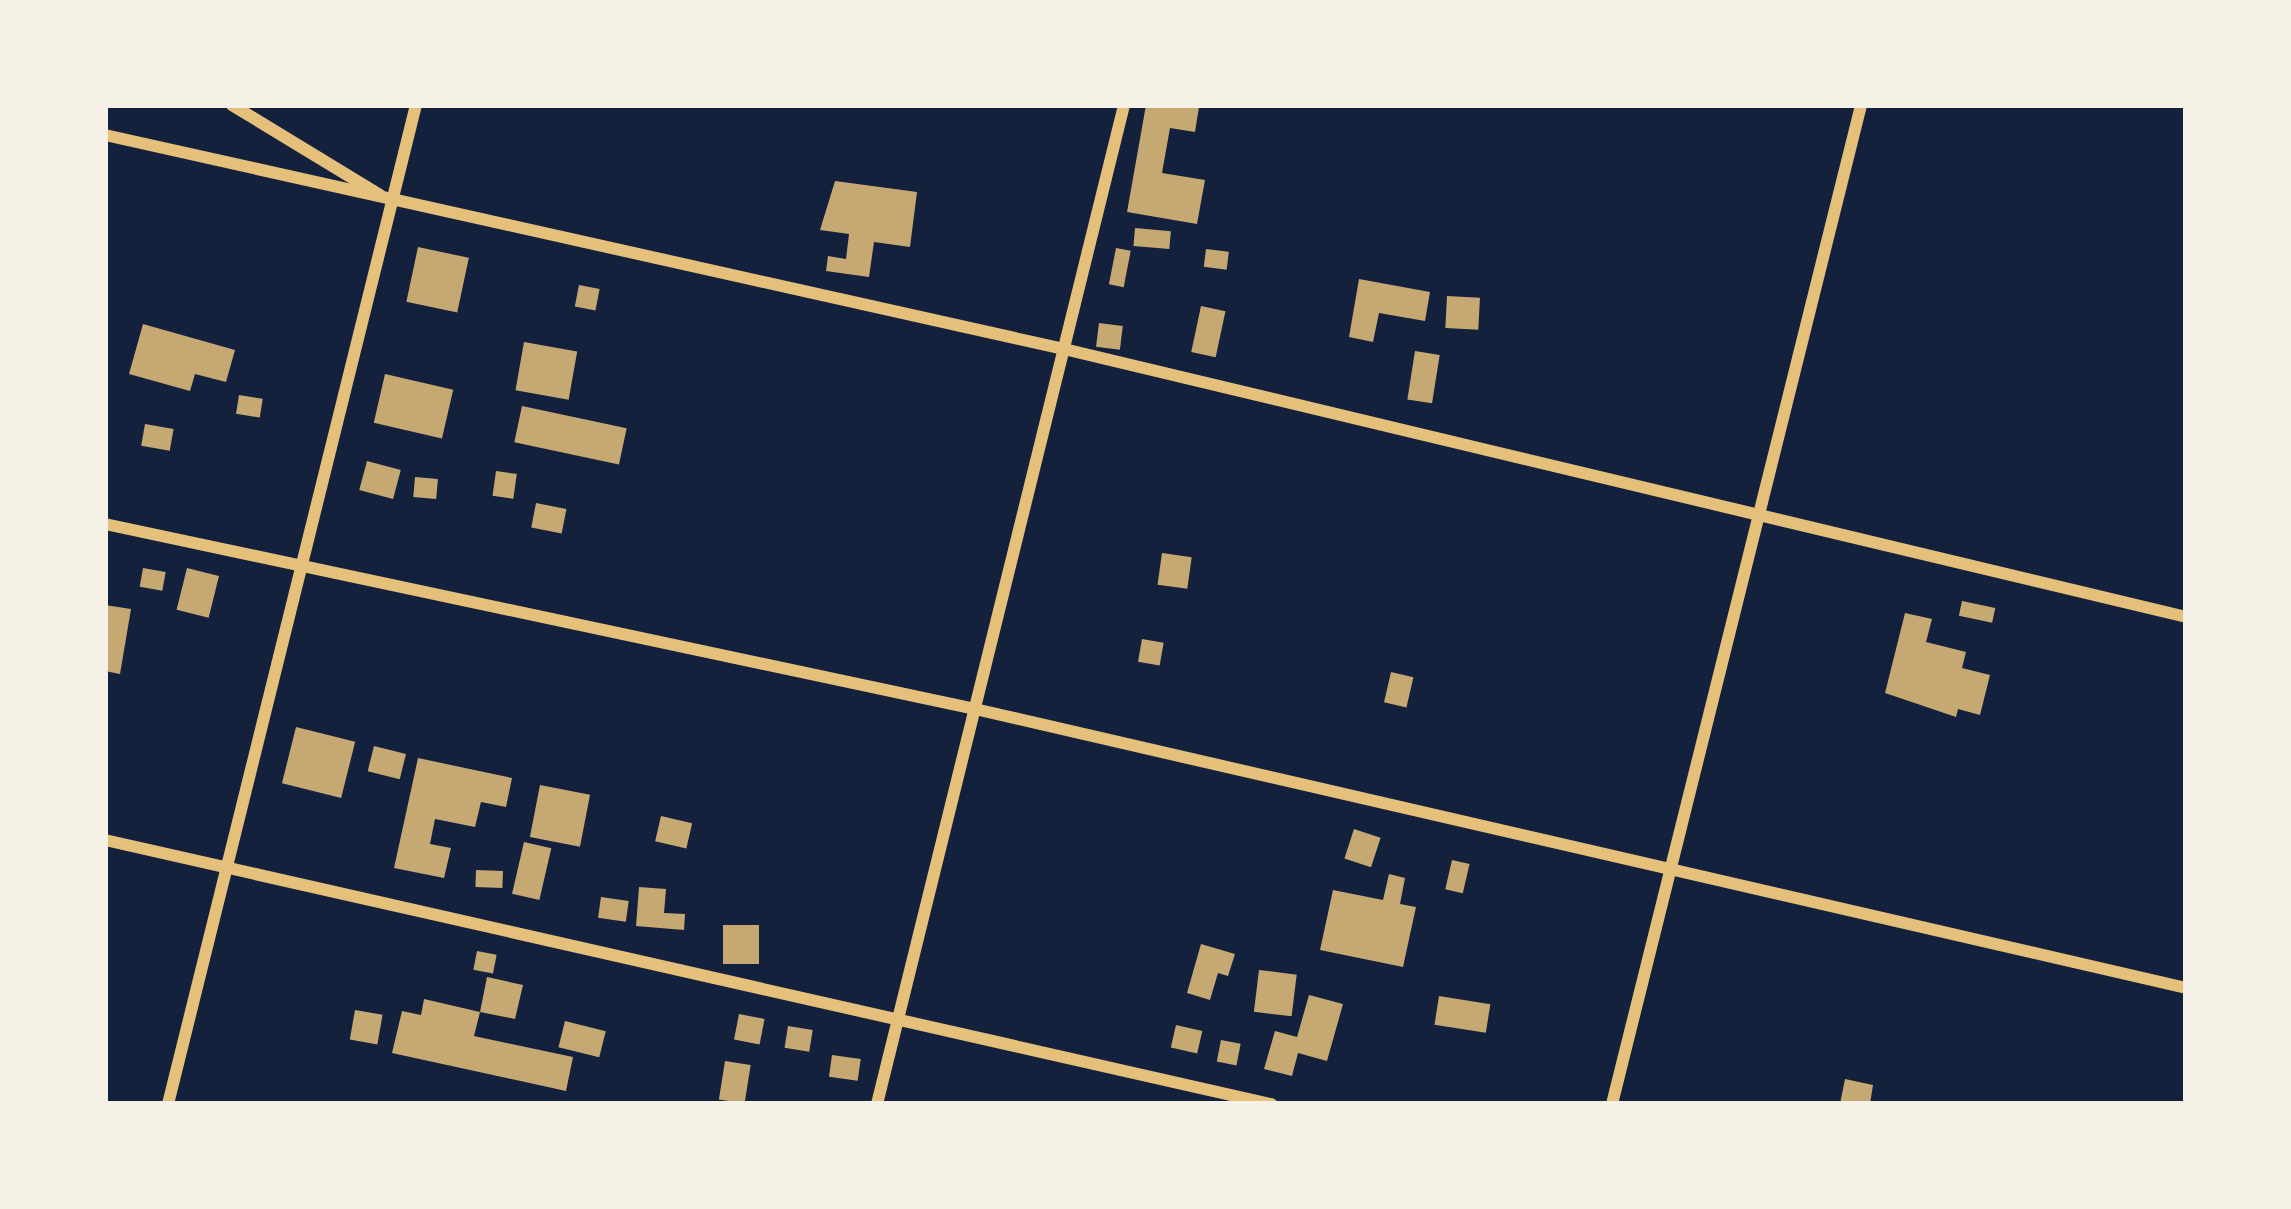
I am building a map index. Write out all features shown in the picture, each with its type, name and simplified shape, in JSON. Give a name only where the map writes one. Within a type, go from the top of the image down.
[{"type":"street","points":[[232,105],[392,202]]},
{"type":"street","points":[[168,1104],[416,105]]},
{"type":"street","points":[[877,1104],[1124,105]]},
{"type":"street","points":[[1612,1104],[1861,105]]},
{"type":"street","points":[[105,135],[1064,349],[2186,617]]},
{"type":"street","points":[[105,524],[975,709],[2186,988]]},
{"type":"street","points":[[105,840],[899,1014],[1271,1104]]},
{"type":"building","points":[[1146,105],[1199,107],[1195,132],[1170,128],[1162,173],[1205,180],[1197,224],[1127,212]]},
{"type":"building","points":[[835,181],[917,192],[910,247],[874,242],[869,277],[826,271],[828,256],[846,259],[849,234],[820,230]]},
{"type":"building","points":[[1135,228],[1171,231],[1169,249],[1133,246]]},
{"type":"building","points":[[418,247],[469,258],[457,313],[406,302]]},
{"type":"building","points":[[1116,248],[1131,251],[1124,287],[1109,284]]},
{"type":"building","points":[[1206,249],[1229,252],[1227,270],[1204,267]]},
{"type":"building","points":[[1359,279],[1430,292],[1425,321],[1379,313],[1373,342],[1349,337]]},
{"type":"building","points":[[579,285],[600,289],[595,311],[575,307]]},
{"type":"building","points":[[1447,296],[1480,298],[1478,330],[1445,328]]},
{"type":"building","points":[[1201,306],[1225,311],[1216,357],[1191,352]]},
{"type":"building","points":[[1099,323],[1123,326],[1120,350],[1096,347]]},
{"type":"building","points":[[143,324],[235,350],[226,382],[195,374],[190,391],[129,374]]},
{"type":"building","points":[[524,342],[577,351],[569,400],[515,390]]},
{"type":"building","points":[[1415,351],[1440,355],[1432,403],[1407,399]]},
{"type":"building","points":[[385,374],[453,390],[442,438],[374,423]]},
{"type":"building","points":[[239,395],[263,399],[260,418],[236,414]]},
{"type":"building","points":[[522,406],[627,428],[619,464],[514,442]]},
{"type":"building","points":[[145,424],[174,429],[170,451],[141,446]]},
{"type":"building","points":[[367,461],[401,470],[393,499],[359,490]]},
{"type":"building","points":[[496,471],[517,474],[513,499],[493,496]]},
{"type":"building","points":[[415,477],[438,479],[436,499],[413,497]]},
{"type":"building","points":[[536,503],[566,509],[562,533],[531,528]]},
{"type":"building","points":[[1162,553],[1192,557],[1187,589],[1158,585]]},
{"type":"building","points":[[143,568],[166,572],[162,591],[140,587]]},
{"type":"building","points":[[187,568],[219,576],[209,618],[177,610]]},
{"type":"building","points":[[1962,601],[1995,608],[1992,623],[1959,616]]},
{"type":"building","points":[[105,605],[131,609],[120,674],[105,671]]},
{"type":"building","points":[[1905,613],[1932,619],[1926,642],[1966,652],[1962,668],[1990,675],[1980,715],[1958,709],[1956,717],[1885,693]]},
{"type":"building","points":[[1142,639],[1164,643],[1160,665],[1138,662]]},
{"type":"building","points":[[1391,672],[1413,677],[1406,707],[1384,702]]},
{"type":"building","points":[[296,727],[355,742],[341,798],[282,783]]},
{"type":"building","points":[[374,746],[406,754],[400,779],[368,771]]},
{"type":"building","points":[[418,758],[512,778],[506,807],[481,802],[475,827],[435,819],[430,844],[451,848],[444,878],[394,868]]},
{"type":"building","points":[[540,785],[590,795],[580,847],[530,837]]},
{"type":"building","points":[[661,816],[692,823],[686,849],[655,841]]},
{"type":"building","points":[[1354,829],[1381,838],[1371,867],[1344,858]]},
{"type":"building","points":[[524,842],[551,848],[539,900],[512,894]]},
{"type":"building","points":[[1452,860],[1470,864],[1463,893],[1445,889]]},
{"type":"building","points":[[476,870],[503,871],[502,888],[475,887]]},
{"type":"building","points":[[1389,874],[1405,878],[1400,904],[1416,907],[1403,967],[1320,950],[1333,890],[1383,900]]},
{"type":"building","points":[[639,887],[666,889],[664,913],[685,914],[684,930],[636,926]]},
{"type":"building","points":[[601,897],[629,901],[626,922],[598,918]]},
{"type":"building","points":[[723,925],[759,925],[759,964],[723,964]]},
{"type":"building","points":[[1201,944],[1235,954],[1228,976],[1218,973],[1210,1000],[1187,993]]},
{"type":"building","points":[[477,951],[497,955],[493,973],[473,970]]},
{"type":"building","points":[[1259,970],[1297,975],[1292,1016],[1254,1012]]},
{"type":"building","points":[[487,977],[523,985],[515,1019],[480,1012]]},
{"type":"building","points":[[1309,995],[1343,1004],[1327,1061],[1298,1053],[1292,1076],[1264,1069],[1275,1031],[1297,1037]]},
{"type":"building","points":[[1439,996],[1490,1004],[1486,1033],[1434,1025]]},
{"type":"building","points":[[424,999],[480,1012],[474,1036],[573,1057],[566,1091],[392,1053],[402,1011],[421,1015]]},
{"type":"building","points":[[355,1010],[383,1015],[377,1044],[350,1040]]},
{"type":"building","points":[[739,1014],[765,1019],[760,1044],[734,1040]]},
{"type":"building","points":[[565,1021],[606,1031],[599,1057],[558,1047]]},
{"type":"building","points":[[1176,1025],[1202,1031],[1197,1053],[1171,1047]]},
{"type":"building","points":[[788,1026],[813,1030],[809,1052],[785,1048]]},
{"type":"building","points":[[1221,1040],[1241,1044],[1236,1065],[1217,1062]]},
{"type":"building","points":[[832,1055],[861,1059],[858,1081],[829,1077]]},
{"type":"building","points":[[725,1061],[751,1065],[745,1104],[719,1100]]},
{"type":"building","points":[[1845,1079],[1873,1085],[1870,1104],[1840,1104]]}]
